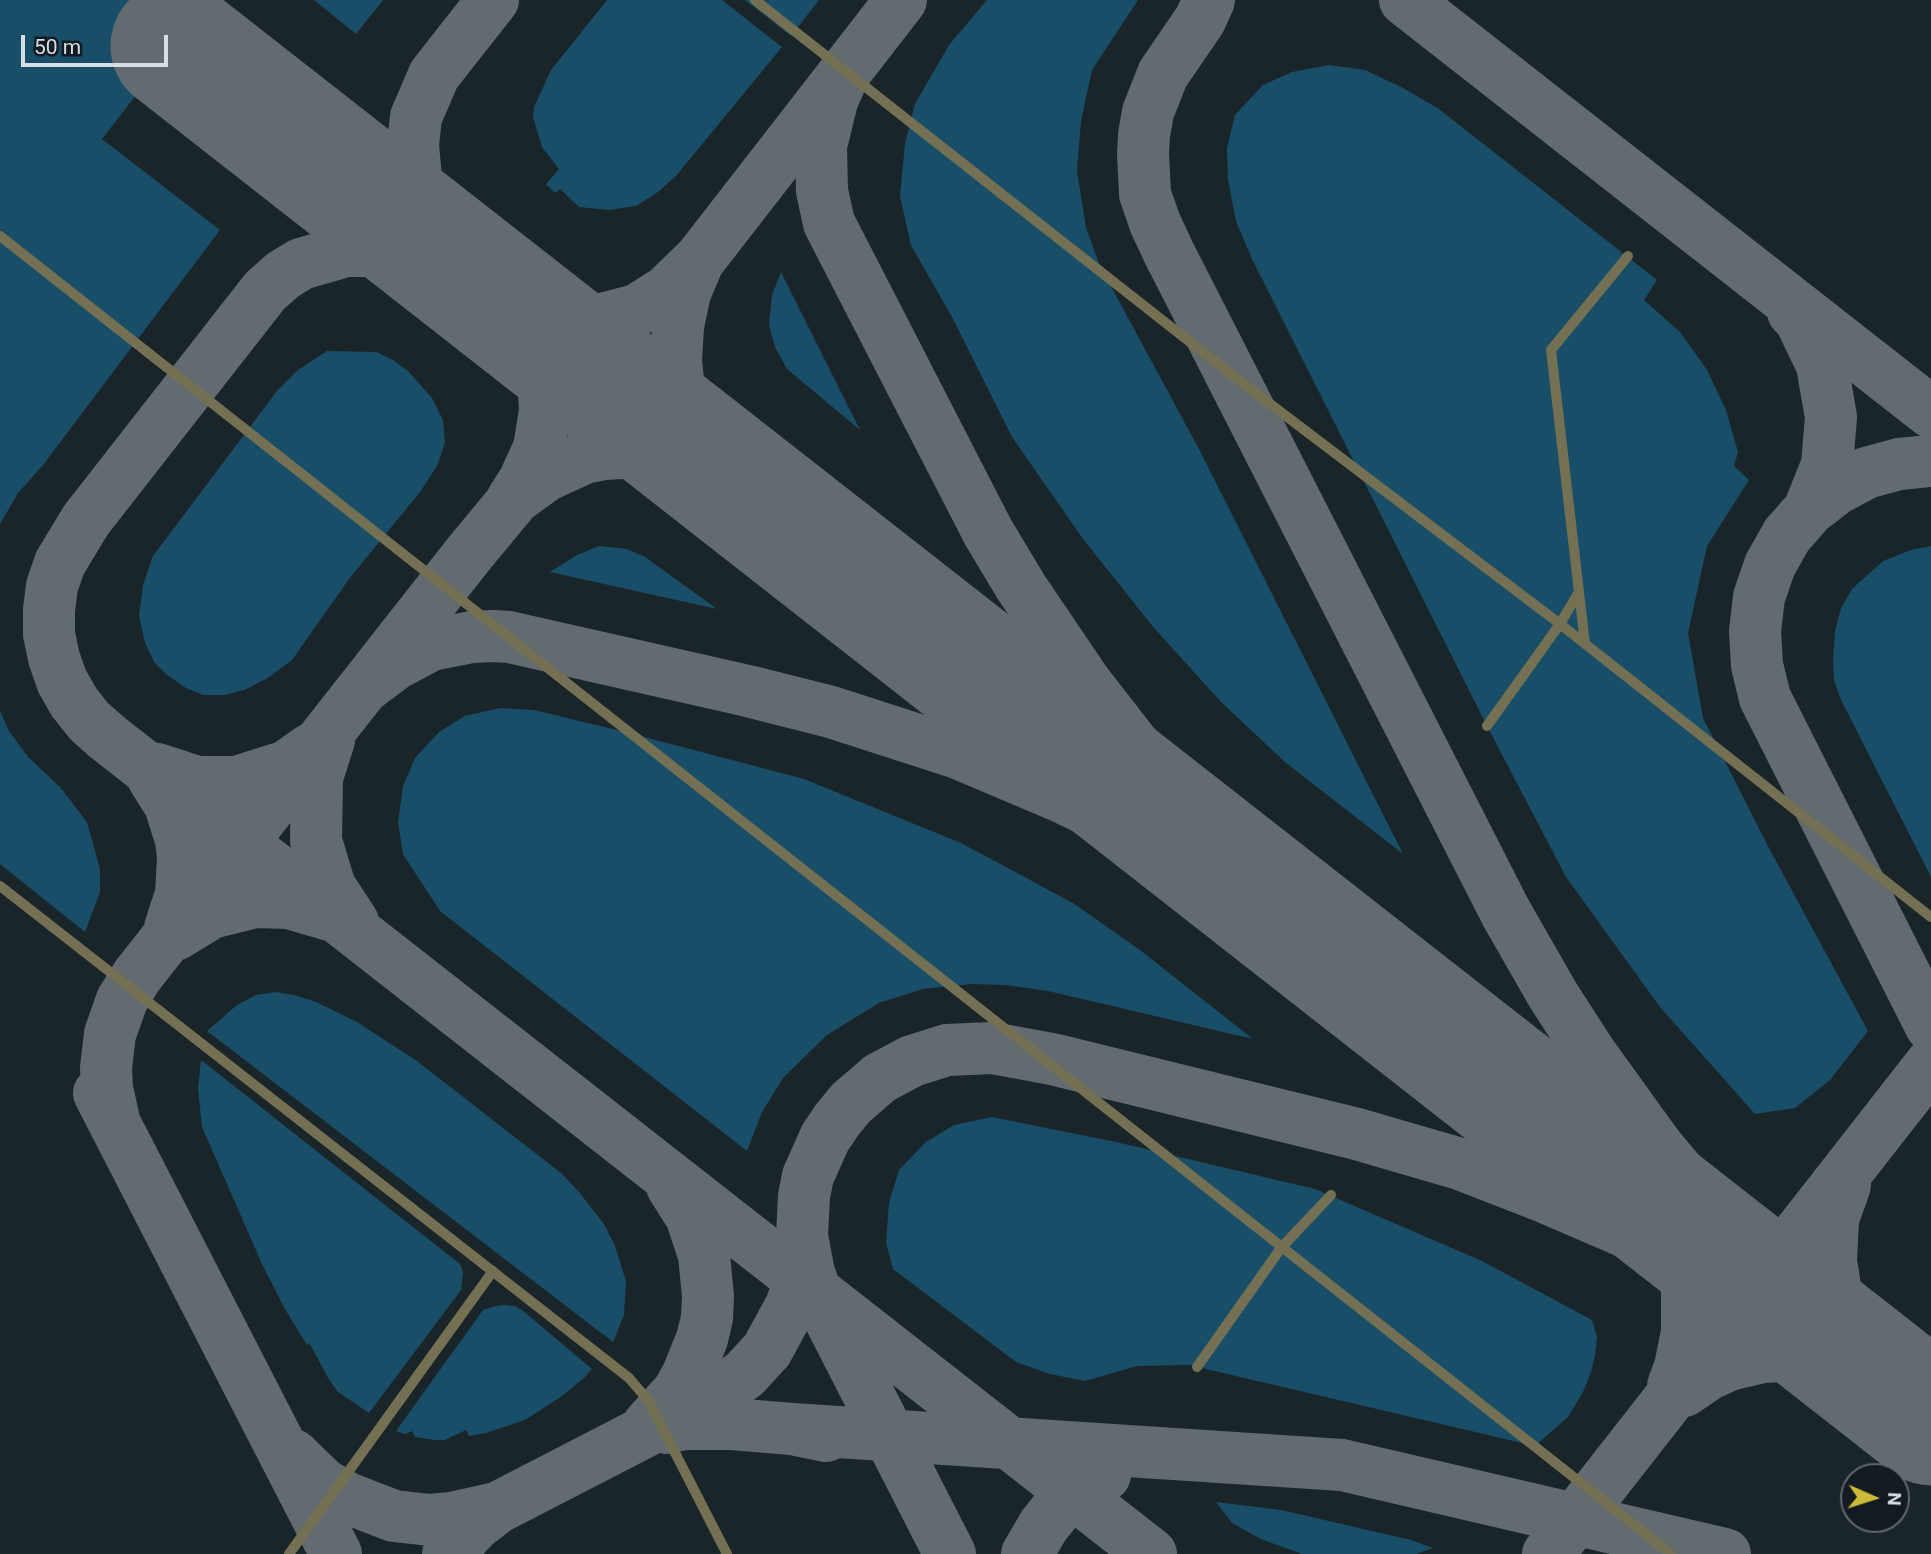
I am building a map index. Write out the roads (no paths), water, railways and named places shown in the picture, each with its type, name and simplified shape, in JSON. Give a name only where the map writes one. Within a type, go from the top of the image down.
[{"type":"lane","points":[[755,0],[1232,375],[1560,624],[1931,917]]},
{"type":"lane","points":[[0,236],[1671,1554]]},
{"type":"lane","points":[[1585,644],[1551,350],[1628,256]]},
{"type":"lane","points":[[1487,726],[1560,624],[1579,592]]},
{"type":"lane","points":[[0,886],[629,1378],[648,1400],[727,1554]]},
{"type":"lane","points":[[1197,1367],[1281,1248],[1331,1195]]},
{"type":"lane","points":[[289,1554],[493,1271]]}]
